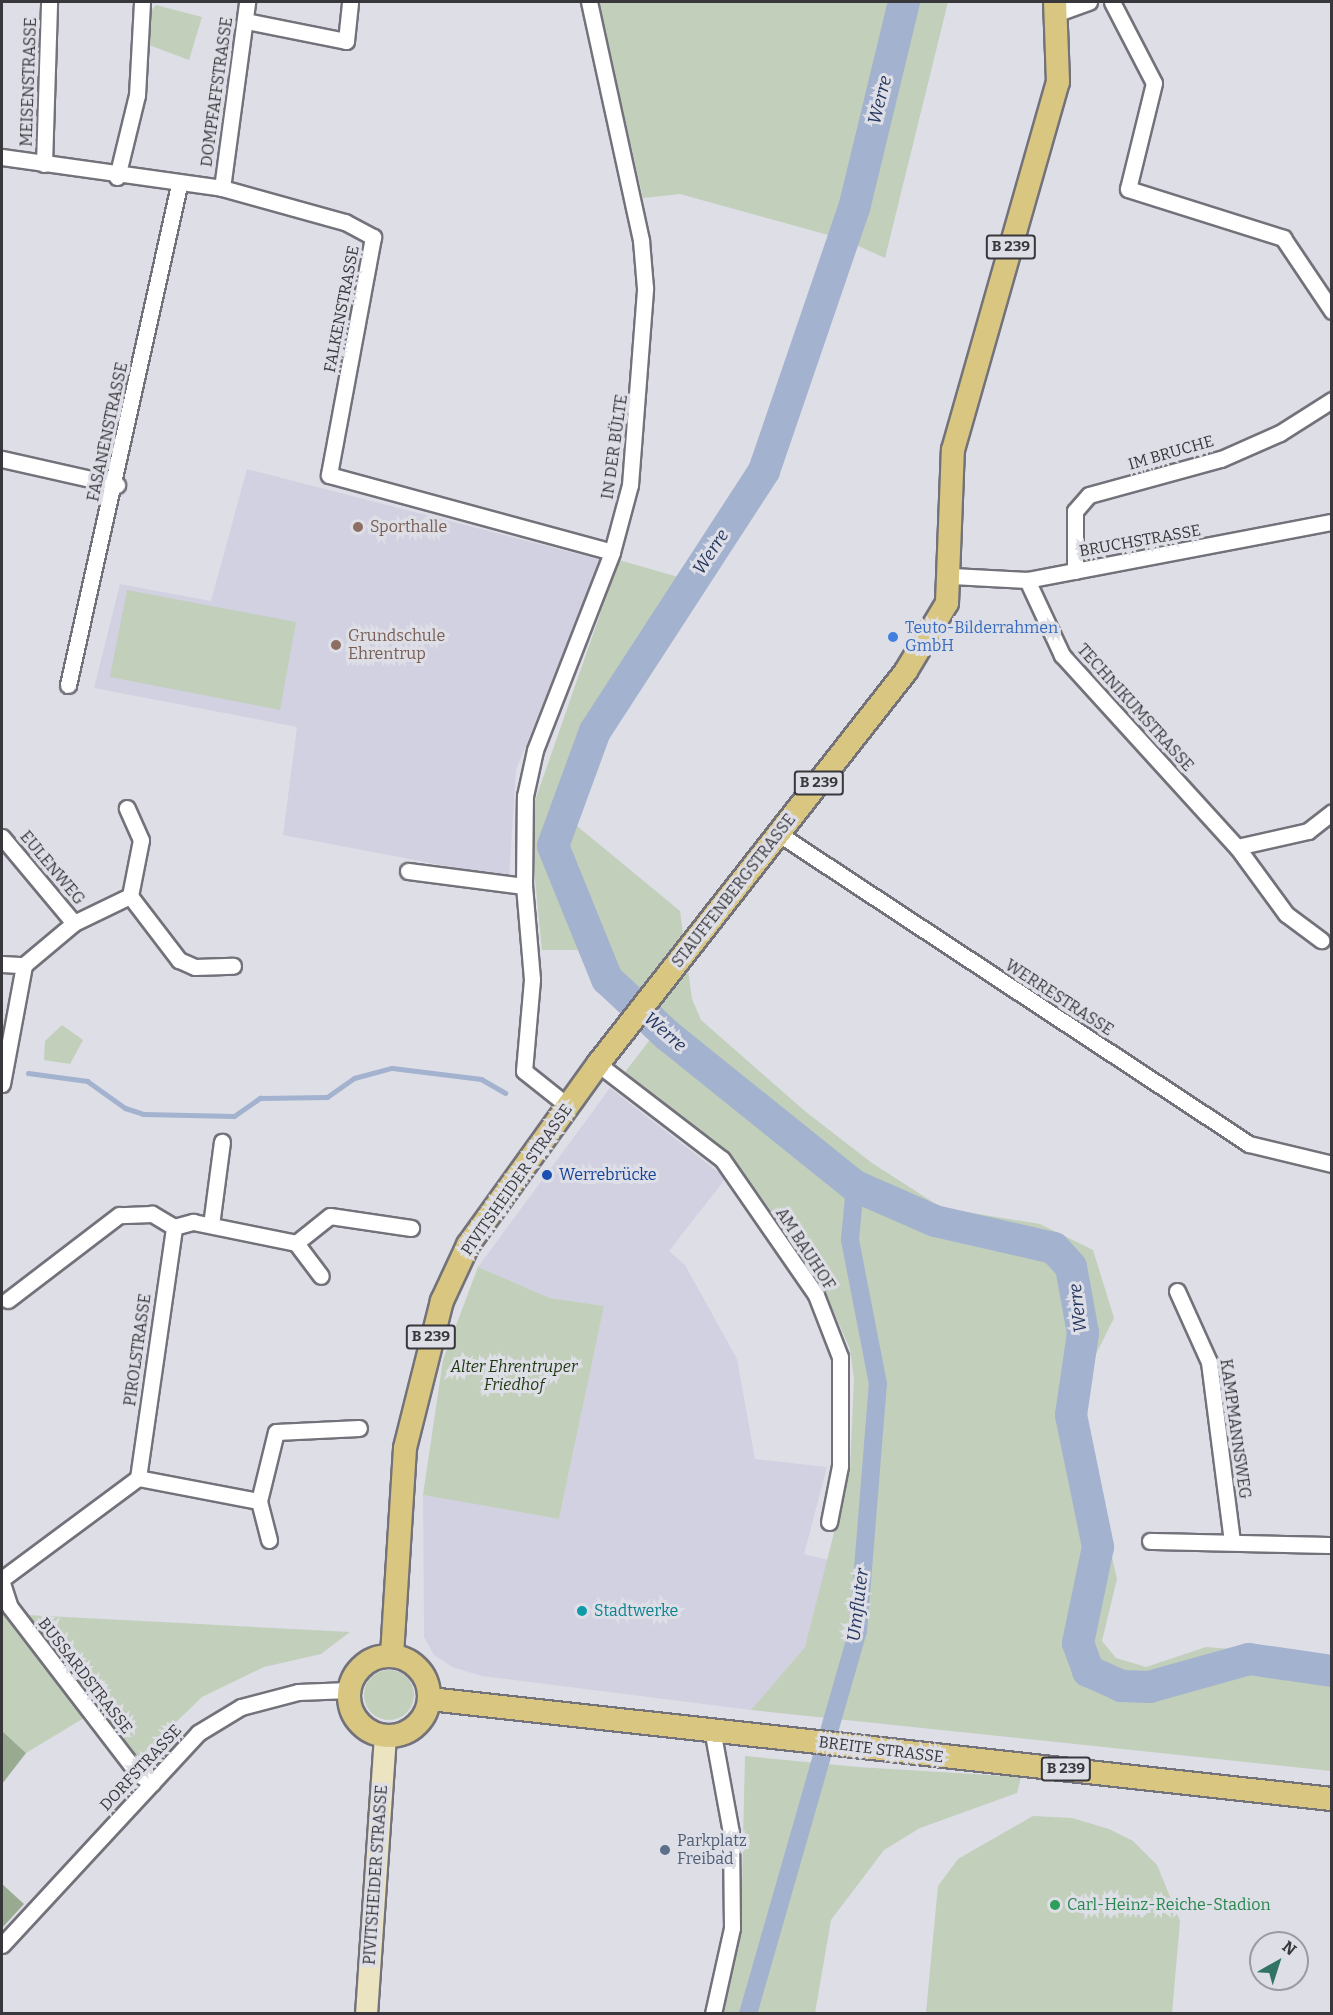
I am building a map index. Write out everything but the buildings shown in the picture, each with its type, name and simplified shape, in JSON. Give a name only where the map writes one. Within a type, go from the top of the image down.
[{"type":"main road","name":"STAUFFENBERGSTRASSE","points":[[598,1064],[779,834],[931,634],[947,603],[952,576],[953,450],[1058,82],[1056,8]]},
{"type":"main road","name":"PIVITSHEIDER STRASSE","points":[[392,1655],[405,1448],[442,1301],[468,1245],[598,1064]]},
{"type":"main road","points":[[392,1655],[416,1665],[430,1699],[415,1727],[385,1736],[357,1720],[349,1690],[369,1661],[392,1655]]},
{"type":"main road","name":"BREITE STRASSE","points":[[430,1699],[712,1729],[890,1752],[1332,1799]]},
{"type":"main road","name":"PIVITSHEIDER STRASSE","points":[[366,2013],[385,1736]]},
{"type":"street","name":"MEISENSTRASSE","points":[[44,164],[49,2]]},
{"type":"street","points":[[117,177],[137,95],[142,2]]},
{"type":"street","name":"DOMPFAFFSTRASSE","points":[[222,188],[247,2]]},
{"type":"street","points":[[246,21],[346,41],[350,2]]},
{"type":"street","name":"IN DER BÜLTE","points":[[568,1106],[524,1071],[532,979],[524,886],[524,807],[535,750],[612,552],[630,485],[645,288],[641,240],[589,2]]},
{"type":"street","points":[[1056,8],[1089,2]]},
{"type":"street","points":[[1112,2],[1154,83],[1128,189],[1283,238],[1332,311]]},
{"type":"street","name":"FALKENSTRASSE","points":[[2,159],[117,177],[222,188],[345,222],[374,237],[329,475],[612,552]]},
{"type":"street","name":"FASANENSTRASSE","points":[[68,685],[117,485],[179,185]]},
{"type":"street","name":"IM BRUCHE","points":[[1075,571],[1075,511],[1089,495],[1221,459],[1280,433],[1332,400]]},
{"type":"street","points":[[2,459],[117,485]]},
{"type":"street","name":"BRUCHSTRASSE","points":[[952,576],[1027,580],[1332,522]]},
{"type":"street","name":"TECHNIKUMSTRASSE","points":[[1027,580],[1062,655],[1237,847],[1286,914],[1321,940]]},
{"type":"street","points":[[127,808],[141,840],[130,896],[179,960],[195,967],[233,966]]},
{"type":"street","points":[[1237,847],[1308,831],[1332,812]]},
{"type":"street","name":"WERRESTRASSE","points":[[779,834],[1249,1143],[1332,1164]]},
{"type":"street","name":"EULENWEG","points":[[2,837],[74,923]]},
{"type":"street","points":[[408,871],[524,886]]},
{"type":"street","points":[[2,1084],[24,965],[74,923],[130,896]]},
{"type":"street","points":[[2,964],[24,965]]},
{"type":"street","name":"AM BAUHOF","points":[[598,1064],[722,1159],[816,1295],[840,1357],[840,1466],[829,1522]]},
{"type":"street","points":[[211,1225],[222,1142]]},
{"type":"street","points":[[8,1300],[119,1215],[152,1214],[174,1227],[211,1225],[296,1242],[321,1276]]},
{"type":"street","points":[[296,1242],[330,1216],[411,1228]]},
{"type":"street","name":"PIROLSTRASSE","points":[[138,1478],[174,1227]]},
{"type":"street","name":"KAMPMANNSWEG","points":[[1177,1291],[1209,1362],[1232,1542]]},
{"type":"street","points":[[269,1540],[259,1501],[276,1432],[359,1428]]},
{"type":"street","points":[[2,1581],[138,1478],[259,1501]]},
{"type":"street","points":[[1150,1541],[1332,1545]]},
{"type":"street","name":"BUSSARDSTRASSE","points":[[2,1581],[9,1607],[138,1774],[152,1783]]},
{"type":"street","name":"DORFSTRASSE","points":[[2,1945],[198,1733],[241,1707],[298,1692],[349,1690]]},
{"type":"street","points":[[712,1729],[731,1833],[732,1928],[713,2013]]},
{"type":"shaded area","name":"Grundschule Ehrentrup","points":[[247,469],[601,560],[516,770],[509,878],[283,835],[297,727],[94,688],[120,584],[211,601]]},
{"type":"shaded area","points":[[610,1088],[726,1178],[669,1251],[685,1265],[737,1359],[755,1459],[827,1467],[804,1554],[829,1560],[805,1647],[751,1710],[482,1676],[452,1667],[434,1655],[424,1637],[423,1495],[559,1519],[604,1306],[550,1298],[478,1267]]},
{"type":"green space","points":[[598,2],[948,2],[885,258],[843,239],[680,194],[643,198]]},
{"type":"green space","points":[[156,5],[202,17],[189,60],[149,45],[149,13]]},
{"type":"green space","points":[[619,560],[692,581],[597,731],[577,826],[680,911],[692,999],[701,1020],[806,1112],[872,1163],[942,1208],[1040,1224],[1093,1250],[1114,1318],[1095,1356],[1081,1418],[1117,1579],[1102,1641],[1116,1658],[1146,1667],[1206,1647],[1331,1657],[1331,1771],[751,1710],[805,1647],[850,1470],[854,1379],[850,1349],[819,1278],[759,1194],[725,1153],[625,1072],[662,1024],[608,979],[596,950],[542,950],[529,818]]},
{"type":"green space","points":[[127,590],[296,622],[280,710],[110,677]]},
{"type":"green space","points":[[62,1025],[83,1040],[70,1064],[44,1060],[45,1041]]},
{"type":"green space","name":"Alter Ehrentruper Friedhof","points":[[478,1267],[550,1298],[604,1306],[559,1519],[423,1495],[443,1360]]},
{"type":"green space","points":[[2,1610],[84,1718],[26,1753],[2,1731]]},
{"type":"green space","points":[[27,1615],[350,1632],[321,1654],[264,1667],[202,1697],[138,1759]]},
{"type":"green space","points":[[384,1670],[394,1670],[407,1677],[414,1690],[414,1700],[407,1713],[394,1720],[384,1720],[375,1716],[368,1709],[364,1700],[364,1690],[368,1681],[375,1674]]},
{"type":"green space","points":[[2,1731],[26,1753],[2,1784]]},
{"type":"green space","points":[[745,1756],[858,1767],[1021,1777],[1017,1793],[920,1828],[884,1850],[831,1920],[815,2013],[722,2013],[741,1929]]},
{"type":"green space","name":"Carl-Heinz-Reiche-Stadion","points":[[1033,1816],[1072,1818],[1109,1829],[1133,1841],[1157,1865],[1180,1921],[1172,2013],[926,2013],[938,1886],[958,1859]]},
{"type":"green space","points":[[2,1884],[24,1904],[2,1928]]},
{"type":"waterway","name":"Werre","points":[[904,2],[854,208],[764,471],[595,731],[553,846],[607,979],[667,1035],[855,1186],[935,1221],[1054,1248],[1071,1267],[1083,1333],[1071,1415],[1098,1547],[1078,1643],[1088,1671],[1121,1686],[1149,1687],[1249,1659],[1332,1671]]},
{"type":"waterway","points":[[28,1073],[87,1081],[125,1108],[143,1114],[234,1116],[260,1098],[327,1097],[354,1078],[392,1068],[481,1079],[505,1093]]},
{"type":"waterway","name":"Umfluter","points":[[748,2014],[858,1631],[878,1384],[850,1240],[855,1186]]},
{"type":"place","name":"Sporthalle","points":[[358,527]]},
{"type":"place","name":"Teuto-Bilderrahmen GmbH","points":[[893,637]]},
{"type":"place","name":"Grundschule Ehrentrup","points":[[336,645]]},
{"type":"place","name":"Werrebrücke","points":[[547,1175]]},
{"type":"place","name":"Stadtwerke","points":[[582,1611]]},
{"type":"place","name":"Parkplatz Freibad","points":[[665,1850]]},
{"type":"place","name":"Carl-Heinz-Reiche-Stadion","points":[[1055,1905]]}]
